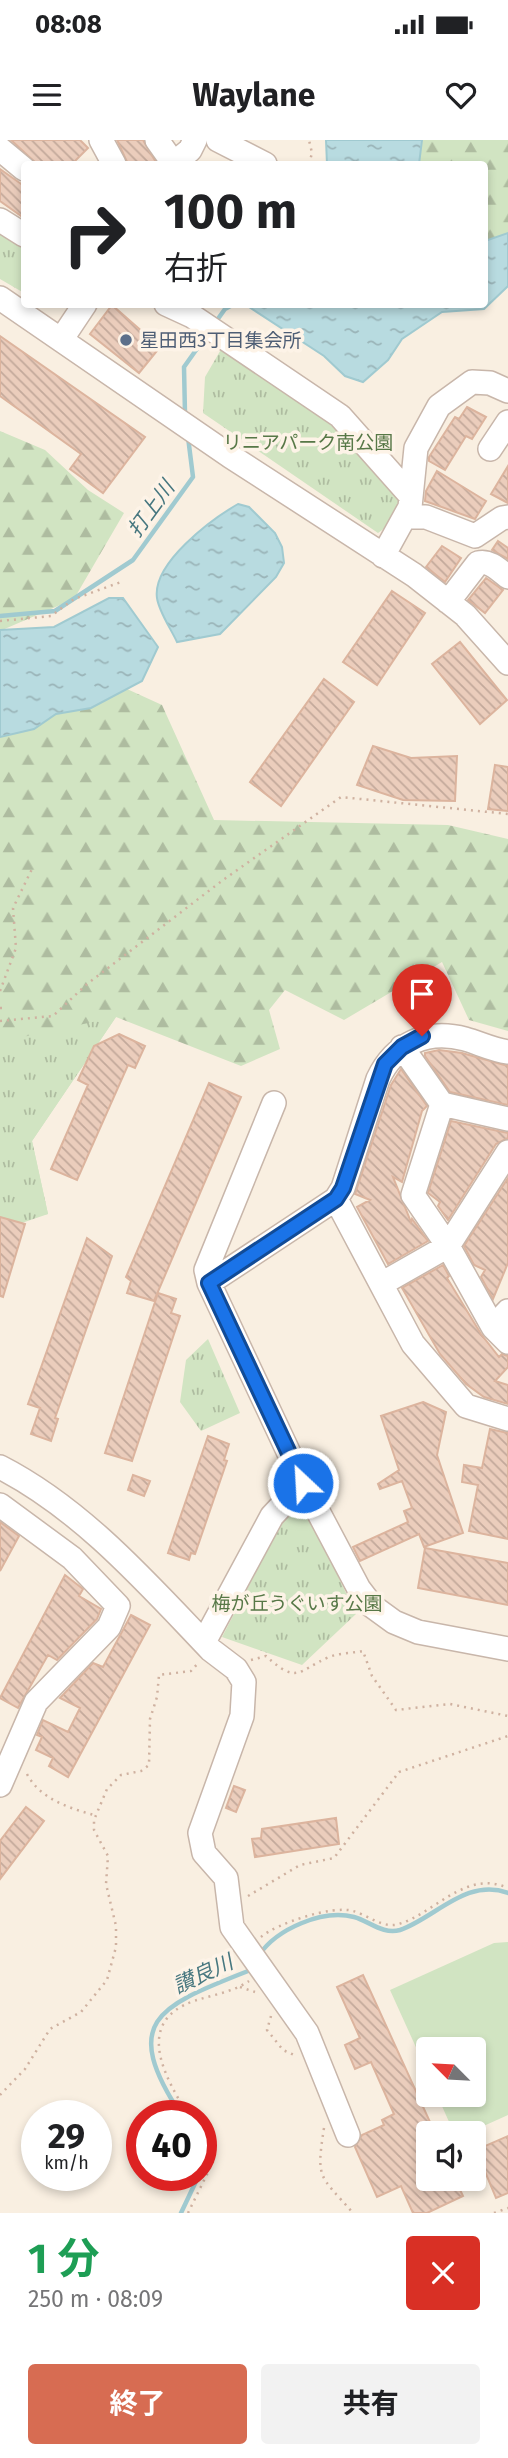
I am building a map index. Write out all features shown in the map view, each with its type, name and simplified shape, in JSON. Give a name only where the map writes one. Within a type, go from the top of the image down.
[{"type":"street","points":[[157,140],[171,161]]},
{"type":"street","points":[[177,161],[190,150],[195,140]]},
{"type":"street","points":[[218,140],[259,161]]},
{"type":"street","points":[[0,149],[21,166]]},
{"type":"street","points":[[0,220],[21,233]]},
{"type":"street","points":[[0,298],[449,602],[473,623],[508,663]]},
{"type":"street","points":[[61,340],[82,308]]},
{"type":"street","points":[[198,310],[340,416],[409,507],[426,517],[475,536]]},
{"type":"street","points":[[383,556],[409,507],[416,448],[439,406],[472,382],[490,383],[508,391]]},
{"type":"street","points":[[490,449],[508,422]]},
{"type":"street","points":[[475,536],[502,517],[508,517]]},
{"type":"street","points":[[475,536],[481,562]]},
{"type":"street","points":[[449,602],[481,562]]},
{"type":"street","points":[[481,562],[494,566],[508,577]]},
{"type":"street","points":[[209,1283],[336,1199],[343,1188],[378,1079],[385,1064],[402,1047],[422,1036],[443,1034],[508,1052]]},
{"type":"street","points":[[402,1047],[442,1104],[487,1117],[508,1119]]},
{"type":"street","points":[[274,1103],[206,1269],[209,1283],[303,1483],[359,1589],[372,1606],[394,1622],[418,1632],[508,1649]]},
{"type":"street","points":[[442,1104],[413,1195],[503,1327]]},
{"type":"street","points":[[383,1283],[448,1247],[508,1152]]},
{"type":"street","points":[[336,1199],[414,1344],[446,1385],[466,1405],[508,1419]]},
{"type":"street","points":[[0,1467],[25,1480],[73,1513],[207,1646],[236,1669],[244,1682],[242,1716],[200,1833],[204,1853],[226,1878],[231,1916],[259,1983],[307,2033],[348,2135]]},
{"type":"street","points":[[207,1646],[272,1516],[303,1483]]},
{"type":"street","points":[[0,1505],[72,1558],[118,1606],[109,1627],[36,1702],[0,1785]]},
{"type":"path","points":[[309,140],[313,153],[310,161]]},
{"type":"path","points":[[0,621],[51,616],[74,599],[121,582]]},
{"type":"path","points":[[0,1021],[53,1016],[87,984],[212,888],[341,797],[508,814]]},
{"type":"path","points":[[0,991],[16,948],[13,908],[32,869]]},
{"type":"path","points":[[0,2095],[25,2069],[50,2028],[81,2012],[112,1971],[116,1926],[106,1884],[108,1857],[94,1830],[95,1815],[107,1789],[121,1775],[141,1771],[149,1765],[150,1719],[157,1697],[159,1675],[191,1671],[207,1646]]},
{"type":"path","points":[[236,1669],[266,1656],[280,1668],[292,1674],[302,1674],[332,1656],[363,1651],[372,1676],[396,1710],[450,1704],[508,1716]]},
{"type":"path","points":[[231,1916],[300,1865],[334,1858],[399,1772],[508,1736]]},
{"type":"path","points":[[14,1750],[31,1782],[62,1806],[95,1815]]},
{"type":"path","points":[[257,1940],[271,1928],[337,1909],[353,1910],[386,1924],[399,1924],[468,1886],[500,1884],[508,1888]]},
{"type":"path","points":[[179,2100],[166,2079],[158,2034],[165,2018],[190,2002],[259,1983]]},
{"type":"path","points":[[240,1987],[259,1983]]},
{"type":"path","points":[[274,2010],[267,2030],[283,2050],[295,2056]]},
{"type":"path","points":[[324,2124],[320,2175],[353,2213]]},
{"type":"path","points":[[188,2213],[199,2191]]},
{"type":"path","points":[[494,2213],[508,2207]]},
{"type":"green space","points":[[422,140],[508,140],[508,233],[488,240],[488,161],[419,161]]},
{"type":"green space","points":[[0,228],[21,239],[21,291],[0,279]]},
{"type":"green space","name":"リニアパーク南公園","points":[[223,346],[339,419],[402,490],[396,520],[378,533],[203,413],[205,377]]},
{"type":"green space","points":[[0,431],[45,450],[88,490],[124,513],[74,599],[0,631]]},
{"type":"green space","points":[[127,689],[162,705],[214,820],[448,825],[508,839],[508,1031],[469,1020],[442,962],[344,1020],[285,990],[269,1010],[280,1049],[241,1066],[116,1017],[32,1141],[48,1214],[0,1225],[0,737],[34,729],[56,714],[91,708]]},
{"type":"green space","points":[[116,1017],[32,1141],[48,1214],[13,1226],[0,1225],[0,1042]]},
{"type":"green space","points":[[208,1339],[240,1413],[201,1431],[180,1402],[186,1360]]},
{"type":"green space","name":"梅が丘うぐいす公園","points":[[291,1505],[309,1515],[356,1614],[302,1665],[222,1637]]},
{"type":"green space","points":[[508,1942],[508,2115],[486,2125],[486,2121],[449,2121],[442,2107],[486,2107],[486,2037],[416,2037],[416,2047],[390,1990],[494,1943]]},
{"type":"water","points":[[326,140],[422,140],[419,161],[327,161]]},
{"type":"water","points":[[508,233],[508,286],[488,305],[488,240]]},
{"type":"water","points":[[251,308],[485,308],[442,312],[402,339],[388,360],[363,382],[345,376],[324,356]]},
{"type":"water","points":[[238,504],[249,507],[275,533],[282,547],[284,563],[276,577],[220,634],[177,642],[157,598],[158,585],[164,571],[200,531]]},
{"type":"water","points":[[109,598],[123,598],[158,647],[142,681],[91,708],[56,714],[34,729],[0,737],[0,630],[54,627]]},
{"type":"building","points":[[11,140],[80,140],[88,148],[75,161],[34,161]]},
{"type":"building","points":[[117,140],[143,140],[155,161],[127,161]]},
{"type":"building","points":[[0,169],[21,184],[21,216],[0,201]]},
{"type":"building","name":"星田西3丁目集会所","points":[[110,308],[115,308],[160,347],[139,373],[90,334]]},
{"type":"building","points":[[0,336],[145,437],[103,493],[70,469],[81,454],[0,396]]},
{"type":"building","points":[[467,407],[486,417],[472,439],[466,436],[445,470],[429,461],[429,457],[455,417],[459,419]]},
{"type":"building","points":[[508,466],[508,503],[491,494]]},
{"type":"building","points":[[437,471],[486,501],[475,519],[425,501],[426,491]]},
{"type":"building","points":[[498,541],[508,548],[508,559],[492,550]]},
{"type":"building","points":[[442,546],[461,558],[445,582],[426,567]]},
{"type":"building","points":[[486,578],[503,590],[485,613],[468,600]]},
{"type":"building","points":[[392,591],[425,613],[377,685],[343,662]]},
{"type":"building","points":[[460,642],[507,700],[480,724],[432,664]]},
{"type":"building","points":[[324,679],[354,702],[281,806],[250,782]]},
{"type":"building","points":[[373,746],[411,758],[457,756],[455,801],[403,800],[357,785]]},
{"type":"building","points":[[495,765],[508,767],[508,811],[488,809]]},
{"type":"building","points":[[119,1034],[145,1046],[135,1068],[128,1065],[77,1180],[51,1169],[88,1085],[78,1080],[94,1046]]},
{"type":"building","points":[[439,1050],[462,1053],[508,1066],[508,1105],[450,1092],[425,1056],[425,1053]]},
{"type":"building","points":[[401,1069],[427,1106],[422,1111],[402,1182],[393,1177],[411,1222],[412,1219],[428,1241],[388,1264],[357,1207],[370,1200],[355,1194],[391,1085]]},
{"type":"building","points":[[209,1083],[241,1097],[154,1301],[127,1293],[131,1281],[126,1277]]},
{"type":"building","points":[[451,1121],[508,1133],[508,1138],[496,1144],[448,1220],[438,1206],[440,1202],[428,1193]]},
{"type":"building","points":[[508,1178],[508,1263],[493,1299],[481,1277],[485,1270],[474,1265],[464,1246]]},
{"type":"building","points":[[0,1217],[25,1224],[3,1297],[0,1296]]},
{"type":"building","points":[[87,1238],[112,1256],[55,1418],[58,1419],[51,1441],[31,1434],[40,1408],[28,1404]]},
{"type":"building","points":[[443,1265],[449,1276],[447,1278],[481,1334],[499,1357],[502,1354],[508,1356],[508,1367],[495,1381],[508,1385],[508,1404],[484,1397],[466,1384],[440,1354],[402,1288]]},
{"type":"building","points":[[158,1293],[176,1299],[171,1313],[180,1316],[132,1461],[105,1453]]},
{"type":"building","points":[[423,1402],[446,1412],[437,1455],[463,1533],[424,1547],[419,1534],[360,1561],[353,1547],[408,1522],[404,1511],[412,1508],[402,1481],[380,1489],[378,1484],[399,1470],[381,1416]]},
{"type":"building","points":[[490,1429],[508,1433],[508,1539],[469,1531],[478,1485],[462,1482],[464,1465],[482,1468]]},
{"type":"building","points":[[208,1436],[229,1444],[224,1460],[227,1461],[195,1554],[191,1553],[189,1560],[168,1553]]},
{"type":"building","points":[[133,1475],[150,1481],[144,1496],[128,1490]]},
{"type":"building","points":[[0,1522],[19,1536],[0,1571]]},
{"type":"building","points":[[425,1548],[508,1563],[508,1605],[418,1588]]},
{"type":"building","points":[[65,1575],[83,1589],[79,1596],[101,1609],[97,1619],[57,1660],[48,1655],[18,1708],[0,1698]]},
{"type":"building","points":[[131,1615],[150,1625],[68,1777],[49,1766],[53,1758],[36,1750],[42,1737],[37,1735],[43,1720],[68,1732],[80,1708],[60,1698],[93,1663],[103,1667]]},
{"type":"building","points":[[234,1786],[245,1790],[236,1812],[226,1808]]},
{"type":"building","points":[[26,1807],[44,1821],[0,1879],[0,1841]]},
{"type":"building","points":[[336,1818],[339,1844],[255,1857],[252,1839],[261,1838],[262,1829]]},
{"type":"building","points":[[363,1975],[416,2091],[416,2107],[423,2107],[430,2121],[416,2121],[416,2191],[461,2191],[463,2196],[427,2213],[413,2213],[401,2186],[377,2197],[355,2147],[362,2135],[384,2125],[382,2120],[394,2114],[371,2062],[355,2069],[345,2045],[360,2038],[337,1987]]},
{"type":"building","points":[[508,2136],[508,2193],[496,2198],[486,2174],[486,2146]]},
{"type":"waterway","name":"打上川","points":[[215,323],[227,308]]},
{"type":"waterway","name":"打上川","points":[[185,414],[184,367],[206,336]]},
{"type":"waterway","name":"打上川","points":[[0,616],[55,611],[133,560],[193,477],[188,437]]},
{"type":"waterway","name":"讃良川","points":[[259,1955],[289,1929],[315,1919],[341,1915],[394,1931],[479,1890],[508,1893]]},
{"type":"waterway","name":"讃良川","points":[[172,2100],[153,2058],[152,2037],[158,2021],[172,2007],[192,1995],[248,1971],[252,1965]]},
{"type":"waterway","name":"讃良川","points":[[181,2213],[191,2191]]},
{"type":"place","name":"星田西3丁目集会所","points":[[126,340]]},
{"type":"route","points":[[303,1483],[209,1283],[336,1199],[343,1188],[385,1064],[402,1047],[422,1036]]}]
